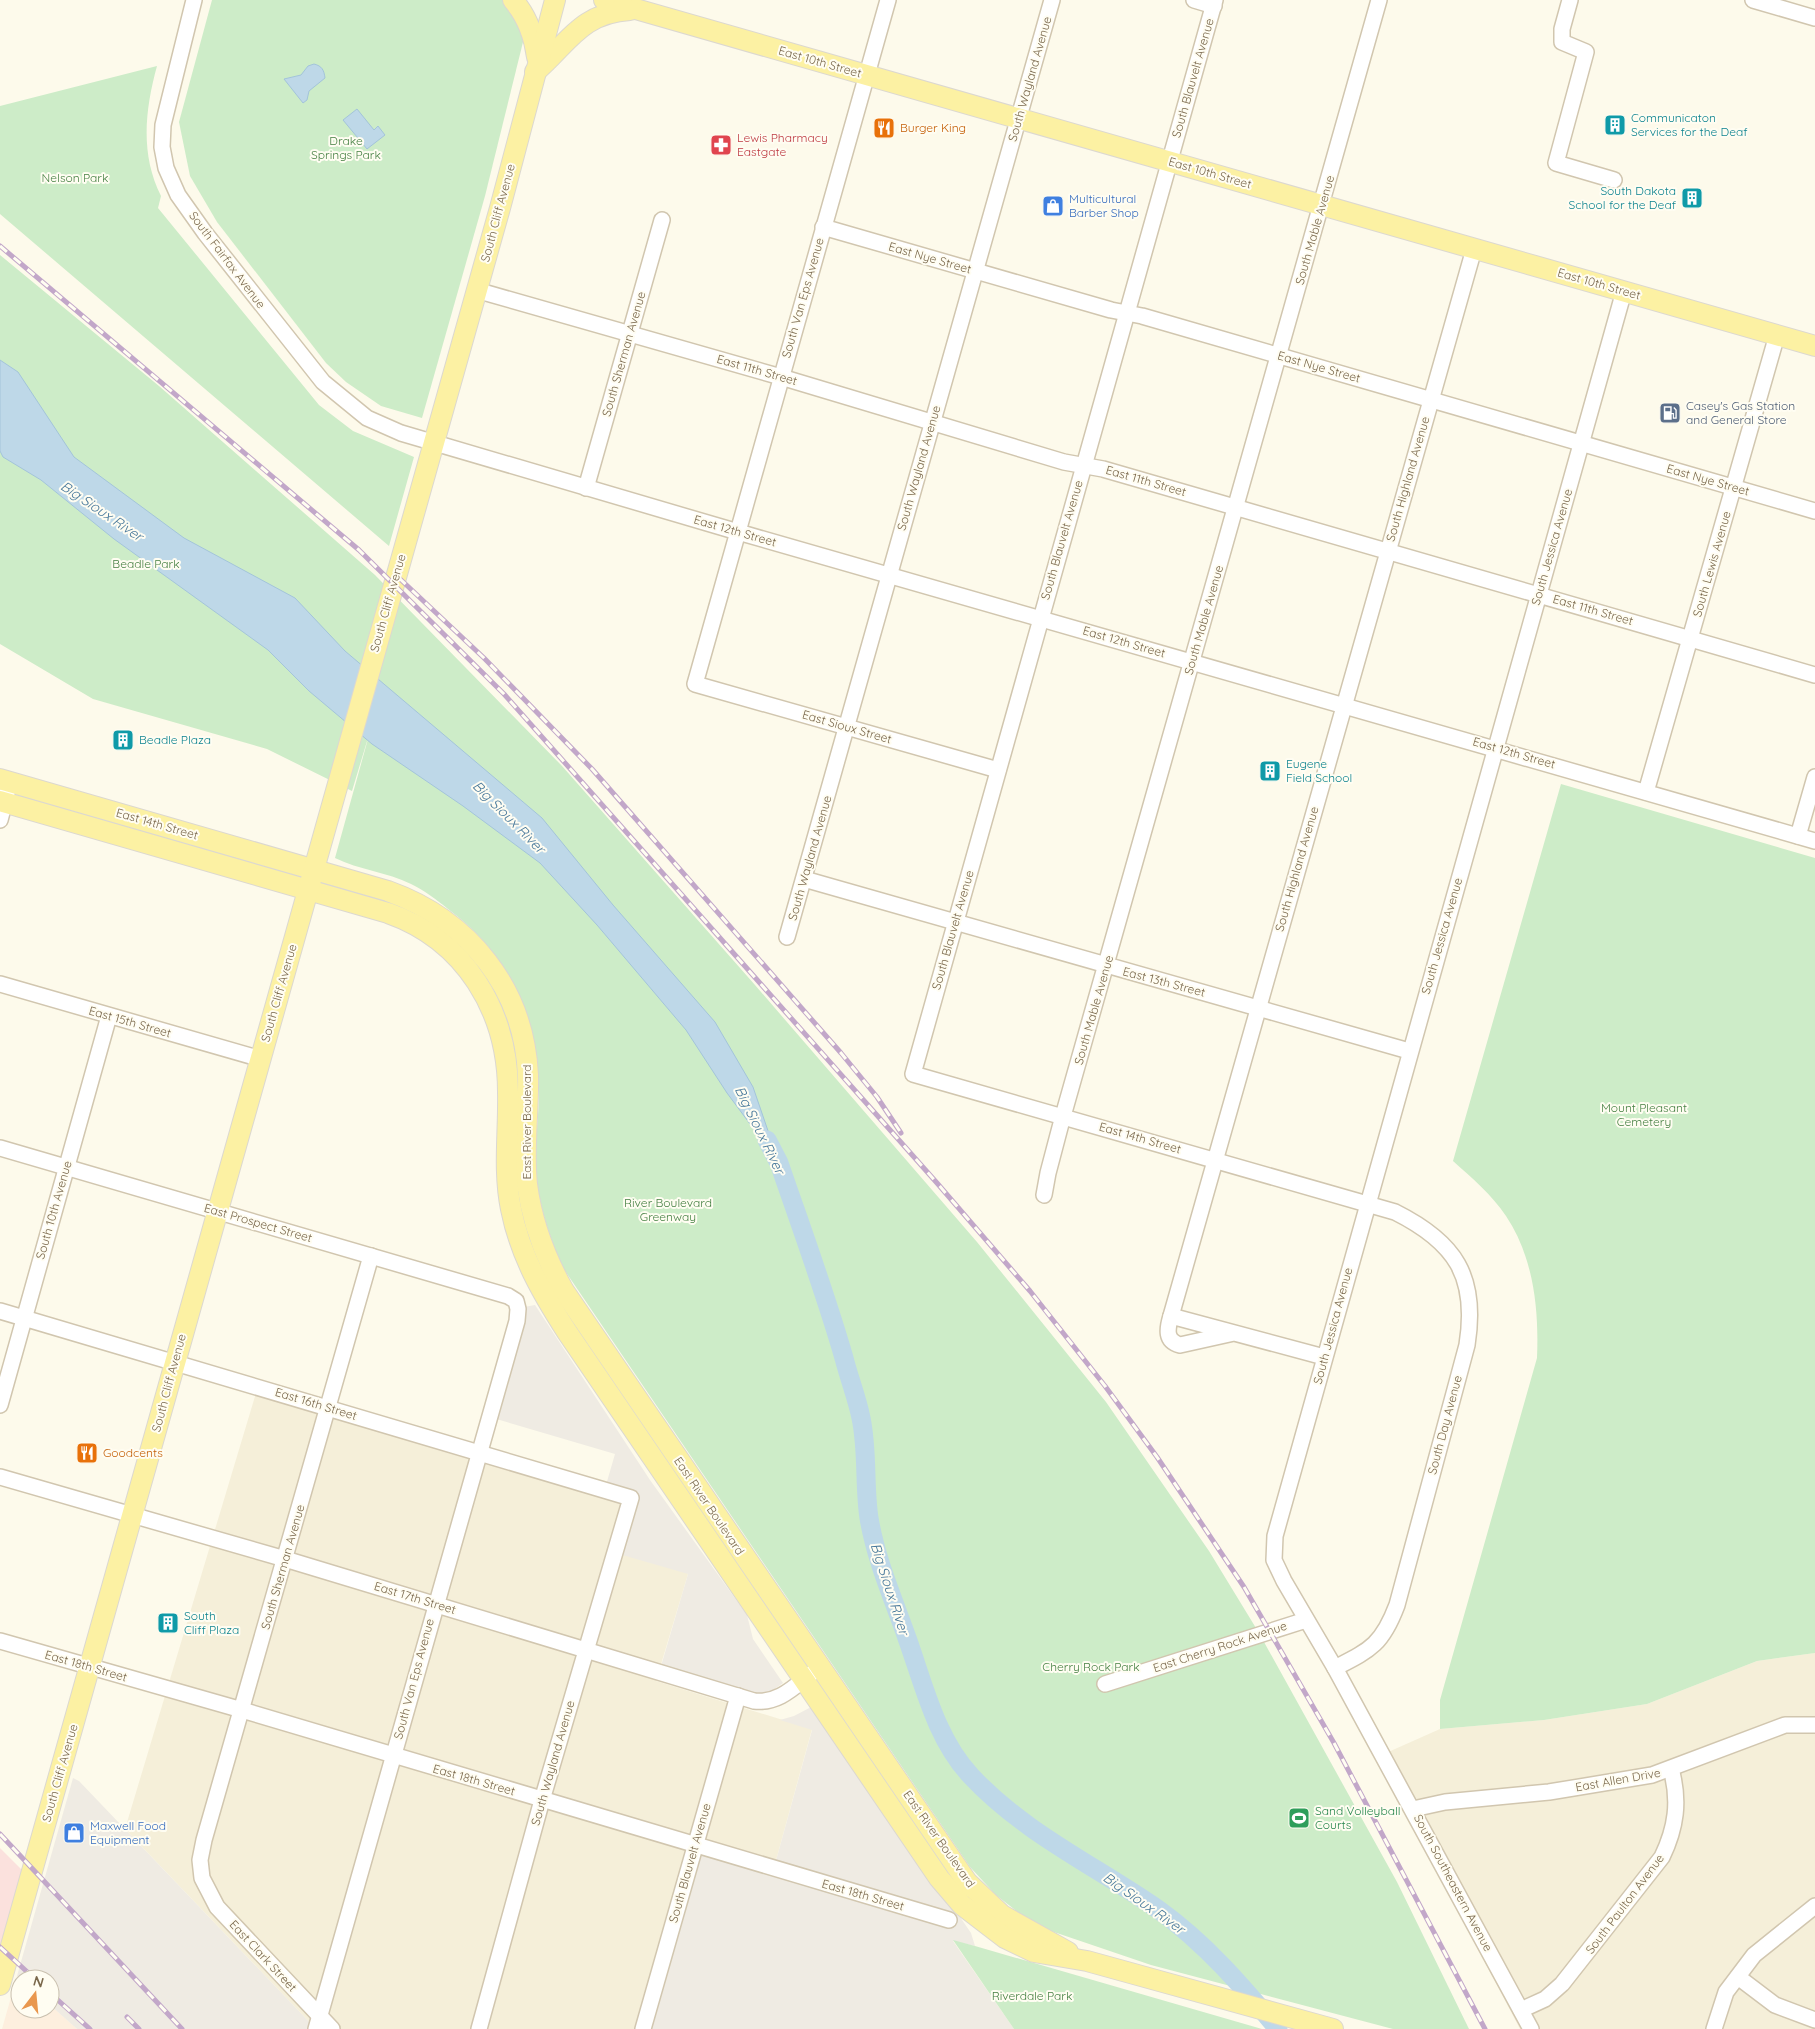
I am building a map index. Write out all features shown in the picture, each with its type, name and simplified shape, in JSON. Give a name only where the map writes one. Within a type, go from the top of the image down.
[{"type":"main road","points":[[513,0],[522,10],[531,29],[536,67],[555,55],[566,39],[580,27],[608,13],[637,9]]},
{"type":"main road","name":"South Cliff Avenue","points":[[1,1977],[133,1515],[434,443],[555,0]]},
{"type":"main road","name":"East 10th Street","points":[[604,0],[1815,346]]},
{"type":"main road","name":"East 14th Street","points":[[5,780],[314,869]]},
{"type":"main road","name":"East 14th Street","points":[[2,808],[176,851],[308,889]]},
{"type":"main road","points":[[324,831],[331,862],[340,867],[413,890],[421,894],[428,907]]},
{"type":"main road","points":[[176,851],[202,850],[286,873],[302,874],[314,869]]},
{"type":"main road","points":[[176,851],[196,865],[284,892],[292,901],[298,925]]},
{"type":"main road","name":"East River Boulevard","points":[[314,869],[388,891],[428,907],[454,926],[486,960],[497,976],[512,1006],[521,1032],[528,1073],[527,1183],[536,1229],[551,1268],[583,1321],[967,1882],[1016,1924],[1087,1961]]},
{"type":"main road","points":[[308,889],[318,882],[335,883],[408,906],[439,923],[454,926]]},
{"type":"main road","name":"East River Boulevard","points":[[308,889],[388,913],[417,926],[450,950],[481,986],[497,1019],[506,1056],[508,1093],[507,1185],[517,1234],[534,1277],[567,1332],[939,1878],[962,1905],[989,1927],[1020,1946],[1056,1958],[1087,1961]]},
{"type":"main road","points":[[1087,1961],[1333,2029]]},
{"type":"street","name":"South Fairfax Avenue","points":[[194,0],[163,125],[162,147],[166,168],[178,195],[205,233],[323,382],[367,418],[401,433],[434,443]]},
{"type":"street","name":"South Van Eps Avenue","points":[[695,684],[888,0]]},
{"type":"street","name":"South Wayland Avenue","points":[[787,936],[1052,0]]},
{"type":"street","points":[[1194,0],[1215,3]]},
{"type":"street","name":"South Mable Avenue","points":[[1044,1195],[1063,1116],[1280,356],[1379,0]]},
{"type":"street","points":[[1570,0],[1562,29],[1562,42],[1586,52],[1556,164],[1614,180]]},
{"type":"street","points":[[1753,0],[1815,18]]},
{"type":"street","name":"South Blauvelt Avenue","points":[[913,1074],[1040,618],[1215,3]]},
{"type":"street","name":"South Sherman Avenue","points":[[586,488],[662,220]]},
{"type":"street","name":"East Nye Street","points":[[823,227],[1431,399],[1815,511]]},
{"type":"street","name":"South Highland Avenue","points":[[1170,1316],[1474,249]]},
{"type":"street","name":"East 11th Street","points":[[476,290],[781,377],[931,423],[1387,550],[1815,675]]},
{"type":"street","name":"South Jessica Avenue","points":[[1284,1581],[1274,1560],[1274,1536],[1624,291]]},
{"type":"street","name":"South Lewis Avenue","points":[[1646,792],[1778,335]]},
{"type":"street","name":"East 12th Street","points":[[434,443],[1815,841]]},
{"type":"street","name":"East Sioux Street","points":[[695,684],[998,770]]},
{"type":"street","points":[[1798,836],[1815,777]]},
{"type":"street","points":[[2,808],[5,780]]},
{"type":"street","name":"East 13th Street","points":[[804,879],[1409,1051]]},
{"type":"street","name":"East 15th Street","points":[[0,984],[261,1059]]},
{"type":"street","name":"South 10th Avenue","points":[[0,1405],[109,1016]]},
{"type":"street","name":"East 14th Street","points":[[913,1074],[1367,1203]]},
{"type":"street","name":"East Prospect Street","points":[[0,1148],[508,1296],[516,1301]]},
{"type":"street","name":"South Day Avenue","points":[[1335,1668],[1369,1650],[1389,1626],[1470,1326],[1470,1304],[1464,1277],[1456,1259],[1445,1246],[1422,1226],[1394,1212],[1367,1203]]},
{"type":"street","name":"South Sherman Avenue","points":[[202,1878],[200,1860],[204,1840],[370,1256]]},
{"type":"street","name":"South Van Eps Avenue","points":[[318,2023],[435,1604],[517,1321],[518,1309],[516,1301]]},
{"type":"street","name":"East 16th Street","points":[[0,1311],[631,1498]]},
{"type":"street","points":[[1234,1333],[1180,1345],[1173,1343],[1168,1337],[1170,1316],[1234,1333],[1324,1357]]},
{"type":"street","name":"East 17th Street","points":[[0,1477],[285,1559],[754,1701],[772,1701],[820,1667]]},
{"type":"street","name":"South Wayland Avenue","points":[[479,2029],[542,1800],[631,1498]]},
{"type":"street","name":"South Southeastern Avenue","points":[[1284,1581],[1335,1668],[1413,1809],[1531,2029]]},
{"type":"street","name":"East Cherry Rock Avenue","points":[[1105,1684],[1306,1620]]},
{"type":"street","name":"East 18th Street","points":[[0,1641],[242,1710],[948,1920]]},
{"type":"street","name":"South Blauvelt Avenue","points":[[643,2029],[738,1696]]},
{"type":"street","name":"East Allen Drive","points":[[1413,1809],[1446,1802],[1549,1792],[1652,1775],[1786,1724],[1815,1725]]},
{"type":"street","name":"South Paulton Avenue","points":[[1521,2010],[1545,1999],[1562,1984],[1662,1857],[1672,1835],[1676,1810],[1676,1786],[1671,1769]]},
{"type":"street","name":"East Clark Street","points":[[202,1878],[208,1891],[223,1913],[318,2023],[332,2029]]},
{"type":"street","points":[[1714,2029],[1726,1992],[1754,1955],[1815,1906]]},
{"type":"street","points":[[1738,1977],[1774,2005],[1815,2020]]},
{"type":"shaded area","points":[[535,1305],[650,1480],[747,1615],[753,1639],[783,1683],[769,1693],[757,1694],[661,1666],[688,1574],[619,1554],[638,1495],[606,1485],[615,1454],[493,1418],[524,1307]]},
{"type":"shaded area","points":[[259,1383],[638,1495],[688,1574],[656,1681],[812,1729],[772,1875],[699,1853],[650,2029],[316,2029],[125,1829]]},
{"type":"shaded area","points":[[1815,1653],[1815,2029],[1520,2029],[1377,1757],[1440,1729],[1544,1720],[1647,1704],[1757,1661]]},
{"type":"shaded area","points":[[815,1705],[971,1933],[975,1946],[953,1941],[1014,2029],[650,2029],[699,1853],[772,1875],[812,1730],[780,1720],[794,1716]]},
{"type":"shaded area","points":[[73,1778],[79,1781],[316,2029],[77,2029],[60,2014],[60,1969],[19,1969]]},
{"type":"shaded area","points":[[0,1848],[30,1878],[0,1985]]},
{"type":"shaded area","points":[[10,2001],[10,2019],[60,2019],[60,2014],[77,2029],[2,2029]]},
{"type":"green space","name":"Drake Springs Park","points":[[212,0],[503,0],[511,6],[524,38],[485,196],[422,418],[381,406],[346,382],[326,363],[217,222],[190,176],[179,122]]},
{"type":"green space","name":"Nelson Park","points":[[157,66],[147,115],[147,148],[154,180],[161,196],[158,208],[319,405],[353,431],[414,457],[389,546],[0,214],[0,106]]},
{"type":"green space","points":[[0,255],[159,386],[375,575],[562,766],[755,985],[977,1242],[1106,1402],[1209,1551],[1259,1633],[1397,1882],[1469,2029],[1393,2029],[1151,1965],[1048,1930],[1019,1913],[996,1895],[970,1867],[561,1265],[546,1224],[537,1182],[536,1148],[539,1091],[533,1038],[526,1012],[503,966],[469,926],[426,892],[402,880],[335,858],[371,728],[352,791],[267,749],[93,699],[0,644]],"holes":[[[789,1192],[829,1308],[854,1395]]]},
{"type":"green space","name":"Mount Pleasant Cemetery","points":[[1561,784],[1815,858],[1815,1653],[1757,1661],[1647,1704],[1544,1720],[1440,1729],[1440,1700],[1537,1358],[1537,1321],[1533,1285],[1523,1249],[1500,1208],[1453,1161]]},
{"type":"green space","name":"Riverdale Park","points":[[953,1940],[975,1946],[1262,2029],[1014,2029]]},
{"type":"water","points":[[314,64],[322,69],[325,78],[309,91],[307,100],[303,103],[284,79],[301,75],[308,66]]},
{"type":"water","points":[[357,109],[374,130],[378,126],[385,135],[367,149],[343,120]]},
{"type":"water","points":[[0,360],[18,372],[74,457],[184,538],[295,598],[345,651],[542,818],[613,905],[715,1022],[753,1087],[779,1163],[727,1093],[686,1030],[597,925],[540,863],[463,806],[372,744],[309,691],[268,650],[114,539],[41,480],[3,457],[0,451]]},
{"type":"waterway","name":"Big Sioux River","points":[[767,1140],[779,1163],[813,1260],[837,1333],[861,1418],[869,1518],[880,1564],[925,1693],[949,1745],[971,1776],[1014,1815],[1061,1848],[1159,1910],[1192,1936],[1237,1981],[1278,2029]]},
{"type":"railway","points":[[0,246],[359,550],[504,694],[937,1183],[1030,1291],[1105,1386],[1157,1457],[1244,1587],[1334,1743],[1485,2029]]},
{"type":"railway","points":[[399,578],[484,658],[592,769],[841,1053],[877,1097],[901,1133]]},
{"type":"railway","points":[[0,1834],[182,2029]]},
{"type":"railway","points":[[0,1947],[24,1969]]},
{"type":"railway","points":[[60,2002],[90,2029]]},
{"type":"railway","points":[[127,2017],[139,2029]]},
{"type":"place","name":"Communicaton Services for the Deaf","points":[[1615,125]]},
{"type":"place","name":"Burger King","points":[[884,128]]},
{"type":"place","name":"Lewis Pharmacy Eastgate","points":[[721,145]]},
{"type":"place","name":"South Dakota School for the Deaf","points":[[1692,198]]},
{"type":"place","name":"Multicultural Barber Shop","points":[[1053,206]]},
{"type":"place","name":"Casey's Gas Station and General Store","points":[[1670,413]]},
{"type":"place","name":"Beadle Plaza","points":[[123,740]]},
{"type":"place","name":"Eugene Field School","points":[[1270,771]]},
{"type":"place","name":"Goodcents","points":[[87,1453]]},
{"type":"place","name":"South Cliff Plaza","points":[[168,1623]]},
{"type":"place","name":"Sand Volleyball Courts","points":[[1299,1818]]},
{"type":"place","name":"Maxwell Food Equipment","points":[[74,1833]]},
{"type":"park label","name":"Beadle Park","points":[[146,564]]},
{"type":"park label","name":"River Boulevard Greenway","points":[[668,1210]]},
{"type":"park label","name":"Cherry Rock Park","points":[[1091,1667]]}]
